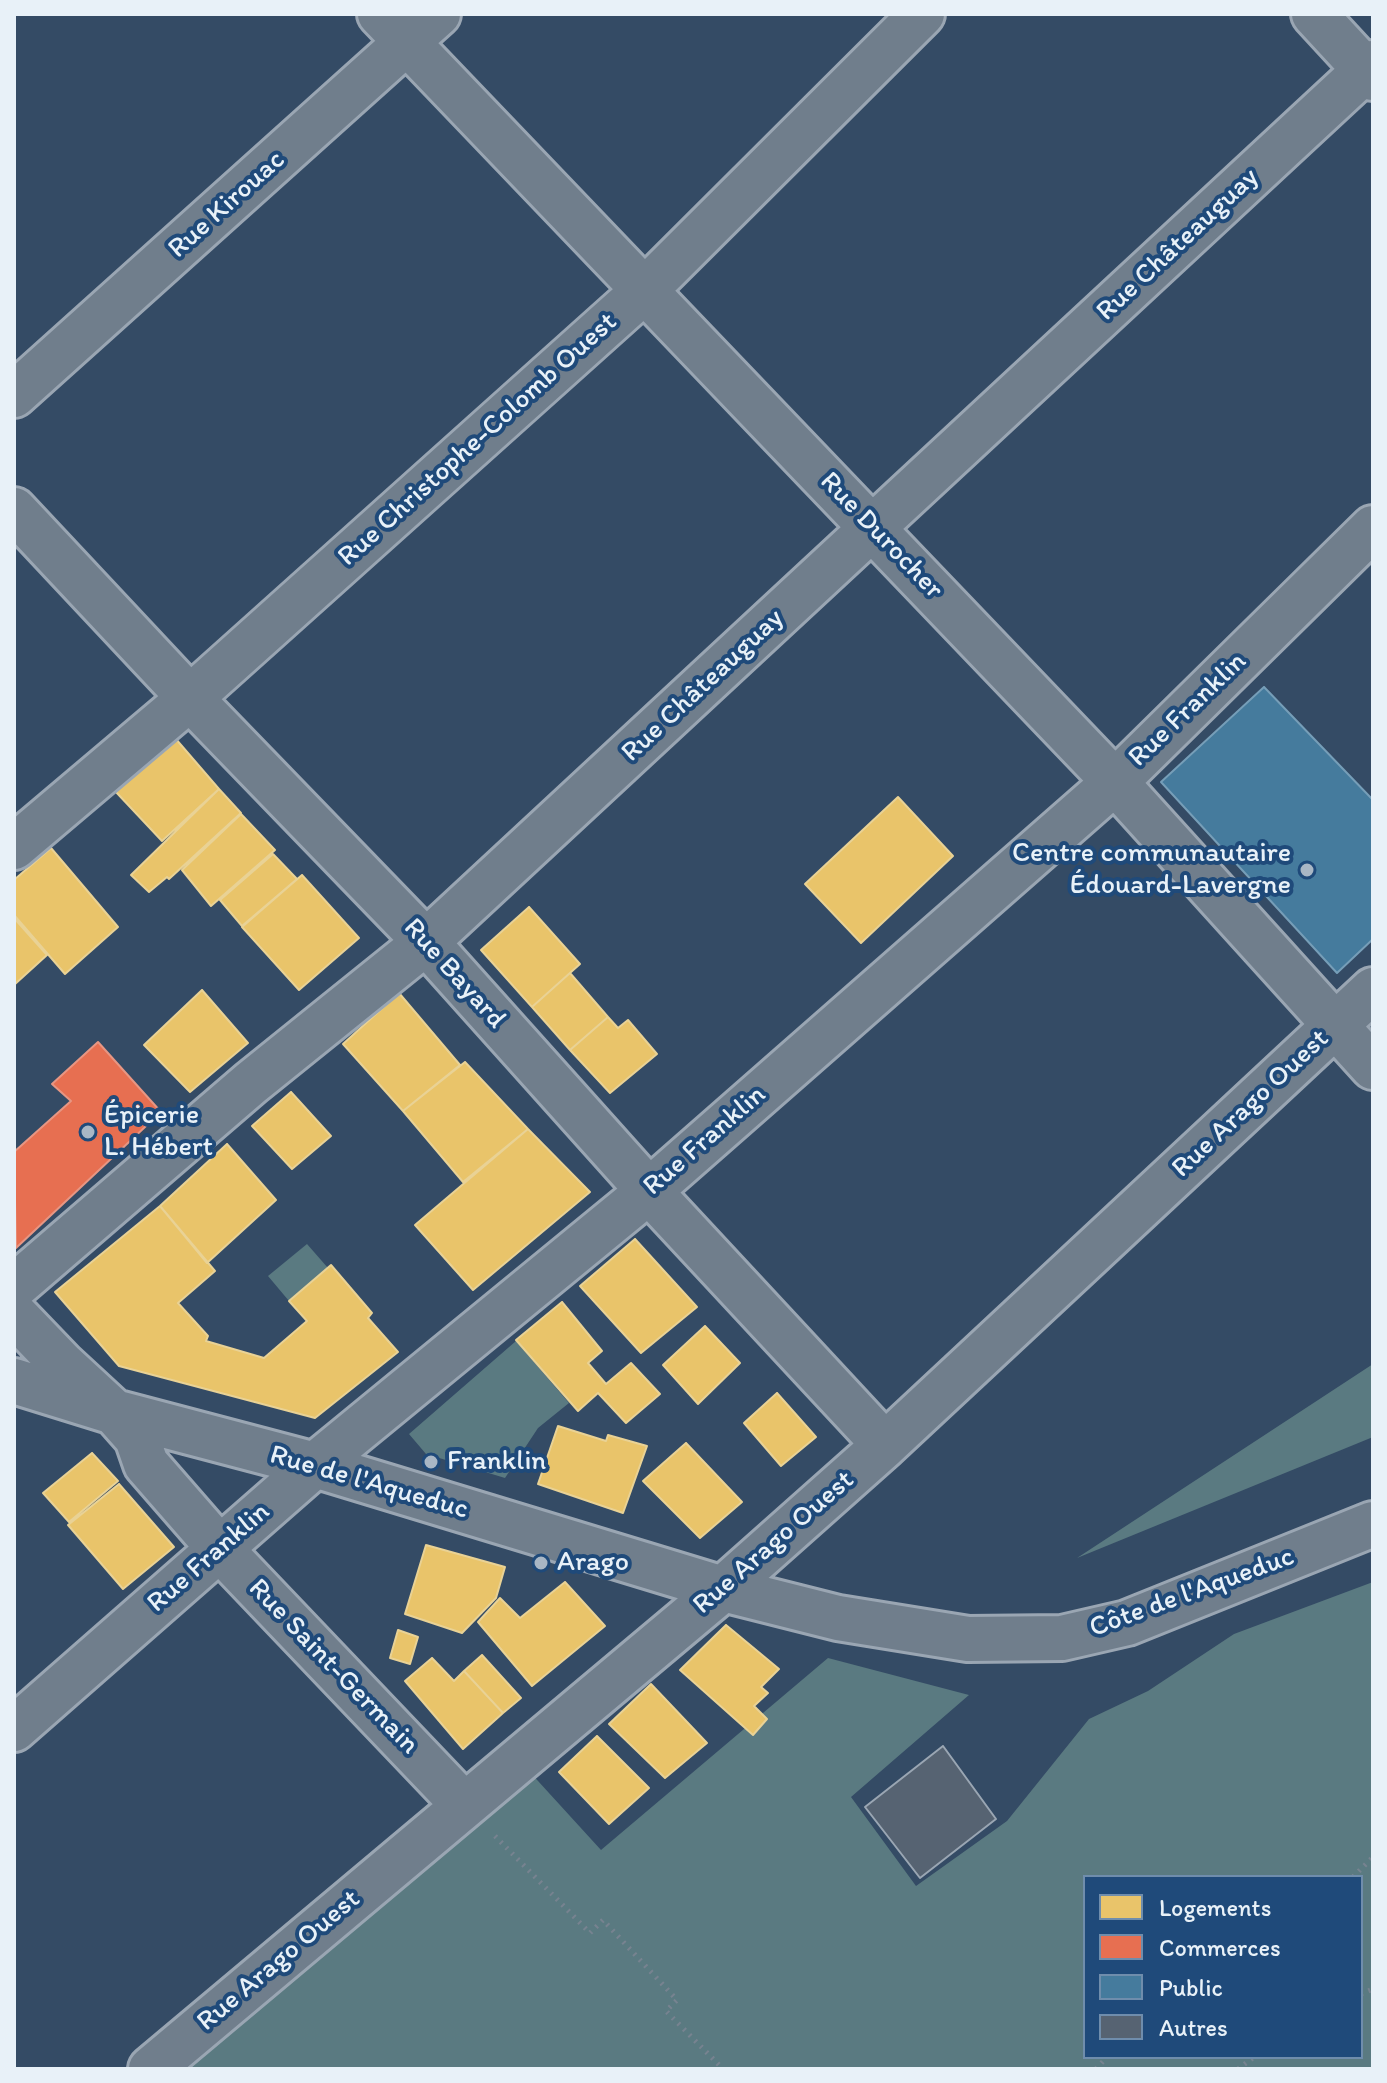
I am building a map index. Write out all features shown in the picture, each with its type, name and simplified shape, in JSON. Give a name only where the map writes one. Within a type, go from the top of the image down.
[{"type":"street","name":"Rue Kirouac","points":[[14,395],[393,29],[438,14]]},
{"type":"street","name":"Rue Christophe-Colomb Ouest","points":[[14,847],[190,698],[645,290],[922,14]]},
{"type":"street","points":[[1314,14],[1371,70]]},
{"type":"street","name":"Rue Durocher","points":[[393,29],[1115,782],[1373,1067]]},
{"type":"street","name":"Rue Châteauguay","points":[[14,1287],[251,1083],[426,942],[1371,70]]},
{"type":"street","name":"Rue Bayard","points":[[14,510],[426,942],[649,1191],[885,1445]]},
{"type":"street","name":"Rue Franklin","points":[[14,1729],[315,1465],[649,1191],[1115,782],[1373,528]]},
{"type":"street","name":"Rue Arago Ouest","points":[[151,2069],[479,1820],[723,1589],[885,1445],[1373,990]]},
{"type":"street","name":"Rue Saint-Germain","points":[[14,1314],[137,1438],[146,1464],[220,1549],[479,1820]]},
{"type":"street","name":"Rue de l'Aqueduc","points":[[14,1381],[114,1412],[315,1465],[723,1589]]},
{"type":"street","name":"Côte de l'Aqueduc","points":[[723,1589],[838,1618],[968,1639],[1062,1638],[1127,1623],[1373,1524]]},
{"type":"path","points":[[479,1820],[590,1933],[603,1920],[677,2000],[666,2011],[723,2069]]},
{"type":"path","points":[[1355,1875],[1373,1857]]},
{"type":"green space","points":[[307,1244],[328,1268],[289,1301],[268,1276]]},
{"type":"green space","points":[[516,1341],[569,1403],[538,1428],[505,1478],[426,1454],[409,1434]]},
{"type":"green space","points":[[1373,1364],[1373,1437],[1077,1558]]},
{"type":"green space","points":[[1373,1582],[1373,2069],[176,2069],[528,1770],[601,1850],[828,1658],[969,1695],[851,1797],[916,1886],[1007,1821],[1089,1719],[1148,1691],[1234,1634]]},
{"type":"building: Logements","points":[[175,738],[219,789],[162,841],[115,791]]},
{"type":"building: Logements","points":[[219,789],[241,813],[169,879],[167,877],[149,892],[131,875]]},
{"type":"building: Logements","points":[[898,797],[953,856],[861,943],[805,884]]},
{"type":"building: Logements","points":[[241,814],[275,850],[211,906],[182,870]]},
{"type":"building: Logements","points":[[51,848],[118,927],[65,974],[14,915],[14,880]]},
{"type":"building: Logements","points":[[273,854],[297,879],[242,926],[220,900]]},
{"type":"building: Logements","points":[[302,875],[359,938],[299,990],[242,927]]},
{"type":"building: Logements","points":[[529,907],[580,964],[532,1007],[481,950]]},
{"type":"building: Logements","points":[[14,918],[47,955],[14,985]]},
{"type":"building: Logements","points":[[570,973],[608,1017],[570,1050],[532,1007]]},
{"type":"building: Logements","points":[[202,990],[248,1043],[190,1092],[144,1045]]},
{"type":"building: Logements","points":[[399,993],[460,1065],[403,1111],[343,1044]]},
{"type":"building: Logements","points":[[608,1017],[618,1028],[628,1020],[657,1054],[610,1093],[570,1050]]},
{"type":"building: Logements","points":[[465,1062],[528,1129],[463,1182],[403,1111]]},
{"type":"building: Logements","points":[[291,1092],[331,1136],[292,1169],[252,1126]]},
{"type":"building: Logements","points":[[528,1129],[590,1192],[473,1290],[415,1225]]},
{"type":"building: Logements","points":[[227,1144],[276,1200],[207,1263],[160,1206]]},
{"type":"building: Logements","points":[[160,1206],[215,1271],[178,1303],[208,1336],[206,1341],[264,1358],[307,1321],[289,1301],[331,1265],[372,1313],[368,1318],[398,1352],[315,1418],[119,1366],[55,1292]]},
{"type":"building: Logements","points":[[635,1239],[697,1307],[641,1353],[580,1286]]},
{"type":"building: Logements","points":[[562,1302],[602,1351],[588,1363],[606,1384],[631,1363],[660,1394],[626,1423],[598,1393],[578,1411],[516,1340]]},
{"type":"building: Logements","points":[[705,1326],[740,1363],[698,1404],[663,1365]]},
{"type":"building: Logements","points":[[777,1393],[816,1437],[781,1466],[744,1423]]},
{"type":"building: Logements","points":[[558,1426],[606,1441],[608,1435],[647,1446],[623,1513],[538,1484]]},
{"type":"building: Logements","points":[[686,1443],[742,1502],[700,1538],[643,1481]]},
{"type":"building: Logements","points":[[92,1453],[118,1481],[69,1522],[43,1493]]},
{"type":"building: Logements","points":[[119,1484],[174,1547],[123,1589],[68,1525]]},
{"type":"building: Logements","points":[[426,1545],[505,1567],[496,1598],[462,1633],[405,1614]]},
{"type":"building: Logements","points":[[565,1582],[605,1626],[532,1686],[478,1622],[500,1598],[520,1618]]},
{"type":"building: Logements","points":[[726,1625],[779,1669],[761,1687],[768,1693],[754,1706],[767,1719],[753,1735],[680,1670]]},
{"type":"building: Logements","points":[[398,1630],[418,1637],[410,1664],[390,1658]]},
{"type":"building: Logements","points":[[482,1655],[521,1698],[503,1713],[464,1671]]},
{"type":"building: Logements","points":[[432,1658],[454,1681],[464,1671],[503,1713],[463,1749],[405,1681]]},
{"type":"building: Logements","points":[[651,1684],[707,1743],[665,1778],[609,1724]]},
{"type":"building: Logements","points":[[597,1736],[649,1788],[609,1824],[559,1772]]},
{"type":"building: Commerces","name":"Épicerie L. Hébert","points":[[98,1042],[161,1112],[16,1248],[14,1152],[71,1101],[52,1084]]},
{"type":"building: Public","name":"Centre communautaire Édouard-Lavergne","points":[[1264,687],[1373,800],[1373,939],[1337,973],[1161,782]]},
{"type":"building: Autres","points":[[943,1746],[996,1819],[920,1878],[865,1807]]},
{"type":"place","name":"Centre communautaire Édouard-Lavergne","points":[[1307,870]]},
{"type":"place","name":"Épicerie L. Hébert","points":[[88,1132]]},
{"type":"place","name":"Franklin","points":[[431,1462]]},
{"type":"place","name":"Arago","points":[[541,1563]]}]
